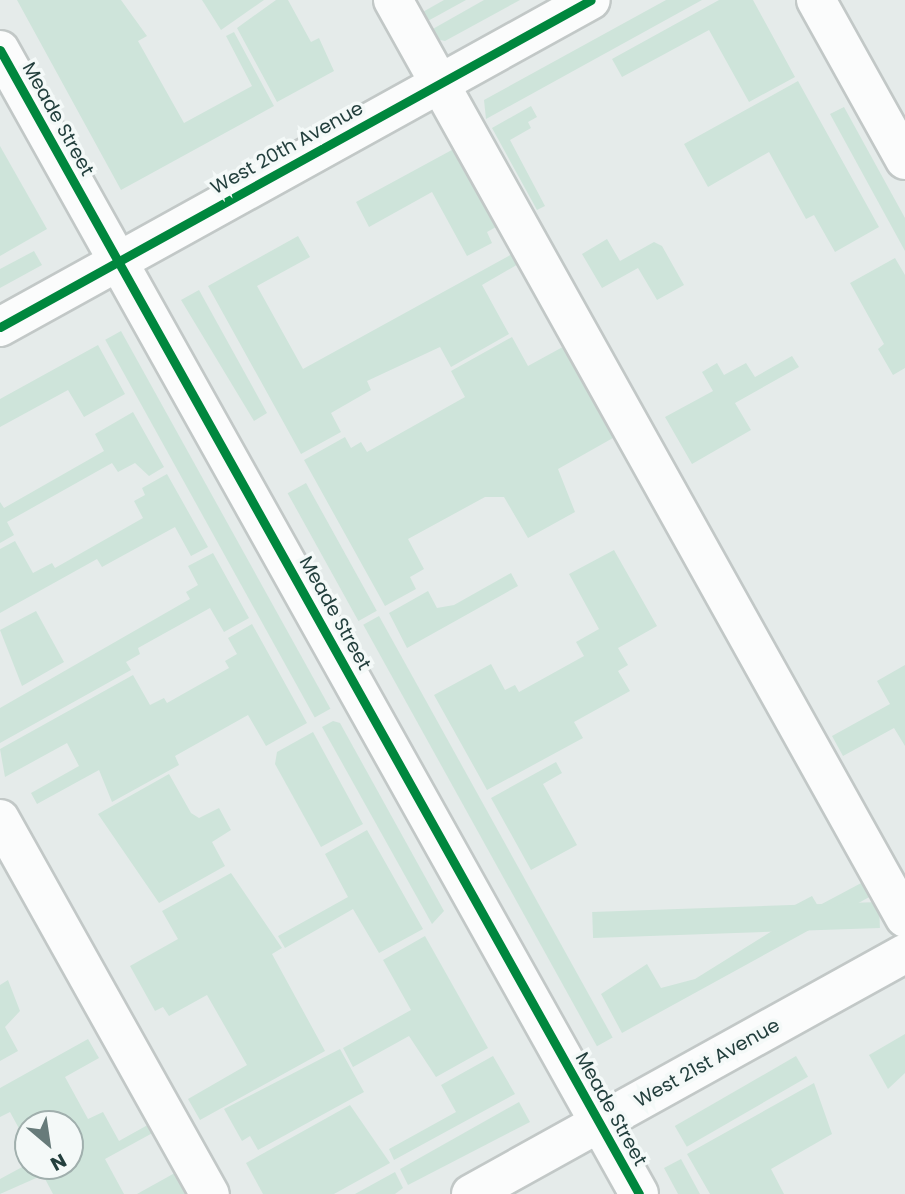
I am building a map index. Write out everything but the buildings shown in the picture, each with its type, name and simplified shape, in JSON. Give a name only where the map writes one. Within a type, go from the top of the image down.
[{"type":"street","points":[[393,0],[905,918]]},
{"type":"street","name":"West 20th Avenue","points":[[0,327],[591,0]]},
{"type":"street","points":[[816,0],[905,160]]},
{"type":"street","name":"Meade Street","points":[[0,50],[639,1194]]},
{"type":"street","points":[[0,819],[210,1194]]},
{"type":"street","name":"West 21st Avenue","points":[[471,1194],[905,953]]},
{"type":"green space","points":[[17,0],[121,0],[147,36],[138,41],[184,123],[252,86],[226,36],[234,32],[274,106],[121,190]]},
{"type":"green space","points":[[202,0],[264,0],[221,30]]},
{"type":"green space","points":[[276,0],[288,0],[311,42],[319,38],[334,71],[277,102],[237,28]]},
{"type":"green space","points":[[444,0],[466,0],[426,22],[421,13]]},
{"type":"green space","points":[[484,0],[520,0],[445,41],[436,39],[431,30]]},
{"type":"green space","points":[[666,0],[702,0],[486,119],[484,100]]},
{"type":"green space","points":[[719,0],[753,0],[795,77],[749,102],[709,30],[622,77],[612,59]]},
{"type":"green space","points":[[798,81],[879,227],[835,252],[814,215],[806,219],[769,152],[708,187],[684,144]]},
{"type":"green space","points":[[531,106],[537,117],[528,122],[531,128],[510,140],[545,206],[537,210],[492,128]]},
{"type":"green space","points":[[844,107],[905,218],[905,251],[830,114]]},
{"type":"green space","points":[[461,145],[503,223],[487,232],[492,243],[467,256],[432,192],[369,227],[356,202]]},
{"type":"green space","points":[[0,146],[47,229],[0,256]]},
{"type":"green space","points":[[298,236],[310,257],[257,286],[303,369],[514,253],[520,263],[482,285],[509,334],[451,367],[440,347],[367,381],[371,390],[331,413],[341,432],[301,454],[208,286]]},
{"type":"green space","points":[[607,239],[620,261],[654,242],[662,246],[684,285],[657,300],[638,268],[602,288],[582,254]]},
{"type":"green space","points":[[34,251],[42,265],[0,288],[0,269]]},
{"type":"green space","points":[[895,258],[905,275],[905,368],[893,375],[878,349],[884,344],[850,283]]},
{"type":"green space","points":[[199,290],[267,413],[254,421],[181,300]]},
{"type":"green space","points":[[121,331],[330,709],[315,718],[105,340]]},
{"type":"green space","points":[[512,337],[528,366],[570,343],[620,434],[558,469],[575,512],[528,538],[504,497],[485,497],[408,539],[424,569],[410,577],[416,589],[385,606],[304,460],[345,437],[351,448],[361,442],[367,452],[465,397],[451,371]]},
{"type":"green space","points":[[98,345],[125,394],[84,417],[68,390],[0,427],[0,399]]},
{"type":"green space","points":[[792,356],[799,367],[735,403],[751,430],[692,464],[665,417],[713,391],[702,372],[717,363],[724,375],[746,363],[755,377]]},
{"type":"green space","points":[[133,412],[164,467],[149,476],[135,463],[118,472],[112,463],[7,522],[14,535],[0,543],[0,502],[4,508],[104,451],[95,434]]},
{"type":"green space","points":[[167,474],[208,547],[191,556],[175,527],[102,567],[97,559],[0,613],[0,549],[15,541],[33,573],[52,563],[55,568],[143,518],[134,501],[145,495],[142,488]]},
{"type":"green space","points":[[306,483],[377,611],[358,621],[288,493]]},
{"type":"green space","points":[[614,550],[657,626],[618,648],[628,665],[618,671],[630,691],[574,722],[583,738],[487,790],[434,695],[491,664],[505,690],[515,685],[519,692],[584,656],[576,642],[599,629],[569,574]]},
{"type":"green space","points":[[213,553],[249,618],[224,632],[210,608],[138,648],[140,654],[126,662],[131,670],[0,743],[0,708],[190,599],[186,592],[198,585],[188,566]]},
{"type":"green space","points":[[511,573],[518,586],[407,648],[389,613],[428,591],[437,608],[454,605]]},
{"type":"green space","points":[[36,611],[64,662],[22,686],[0,630]]},
{"type":"green space","points":[[379,616],[613,1038],[597,1046],[363,625]]},
{"type":"green space","points":[[252,624],[307,723],[266,746],[248,715],[175,756],[179,765],[112,802],[99,770],[37,804],[31,793],[79,766],[67,743],[5,777],[0,749],[133,675],[150,705],[164,698],[167,703],[229,668],[225,661],[237,654],[228,638]]},
{"type":"green space","points":[[905,665],[905,746],[894,728],[843,756],[832,736],[890,704],[877,681]]},
{"type":"green space","points":[[333,721],[340,723],[444,911],[432,924],[322,727]]},
{"type":"green space","points":[[313,732],[363,824],[321,847],[275,764],[277,752]]},
{"type":"green space","points":[[556,762],[562,773],[543,784],[577,845],[531,870],[491,798]]},
{"type":"green space","points":[[169,774],[191,813],[199,818],[219,808],[231,830],[212,842],[225,866],[159,903],[98,814]]},
{"type":"green space","points":[[367,830],[423,929],[379,953],[353,909],[285,948],[278,936],[348,897],[325,854]]},
{"type":"green space","points":[[231,873],[282,948],[272,954],[325,1051],[200,1120],[188,1099],[247,1065],[207,995],[169,1016],[163,1007],[155,1011],[130,966],[178,939],[162,911]]},
{"type":"green space","points":[[865,881],[873,895],[622,1033],[601,994],[647,964],[661,988],[695,979],[796,916],[791,907],[812,896],[818,906]]},
{"type":"green space","points":[[879,902],[880,928],[593,938],[592,912]]},
{"type":"green space","points":[[425,936],[488,1048],[436,1077],[409,1036],[353,1067],[343,1048],[411,1010],[383,960]]},
{"type":"green space","points":[[8,980],[20,1011],[5,1027],[18,1051],[0,1061],[0,985]]},
{"type":"green space","points":[[905,1034],[905,1073],[888,1089],[869,1055]]},
{"type":"green space","points":[[88,1039],[99,1058],[65,1077],[83,1110],[14,1110],[14,1119],[10,1112],[0,1117],[0,1088]]},
{"type":"green space","points":[[340,1049],[364,1092],[258,1150],[250,1136],[242,1141],[224,1109]]},
{"type":"green space","points":[[493,1056],[515,1094],[394,1160],[389,1149],[456,1112],[441,1085]]},
{"type":"green space","points":[[796,1056],[808,1077],[687,1147],[675,1126]]},
{"type":"green space","points":[[814,1083],[832,1134],[771,1169],[784,1194],[710,1194],[687,1154]]},
{"type":"green space","points":[[519,1102],[530,1122],[408,1185],[400,1169]]},
{"type":"green space","points":[[350,1105],[390,1163],[334,1194],[263,1194],[246,1163]]},
{"type":"green space","points":[[84,1112],[88,1119],[103,1112],[119,1141],[153,1122],[158,1130],[105,1159],[124,1194],[53,1194],[46,1180],[84,1180]]},
{"type":"green space","points":[[681,1159],[700,1194],[678,1194],[664,1168]]},
{"type":"green space","points":[[182,1169],[195,1194],[137,1194]]},
{"type":"green space","points":[[14,1171],[14,1180],[32,1180],[0,1194],[0,1179]]},
{"type":"green space","points":[[395,1172],[403,1188],[395,1194],[355,1194]]},
{"type":"cycle path","points":[[0,327],[591,0]]},
{"type":"cycle path","points":[[0,50],[639,1194]]}]
